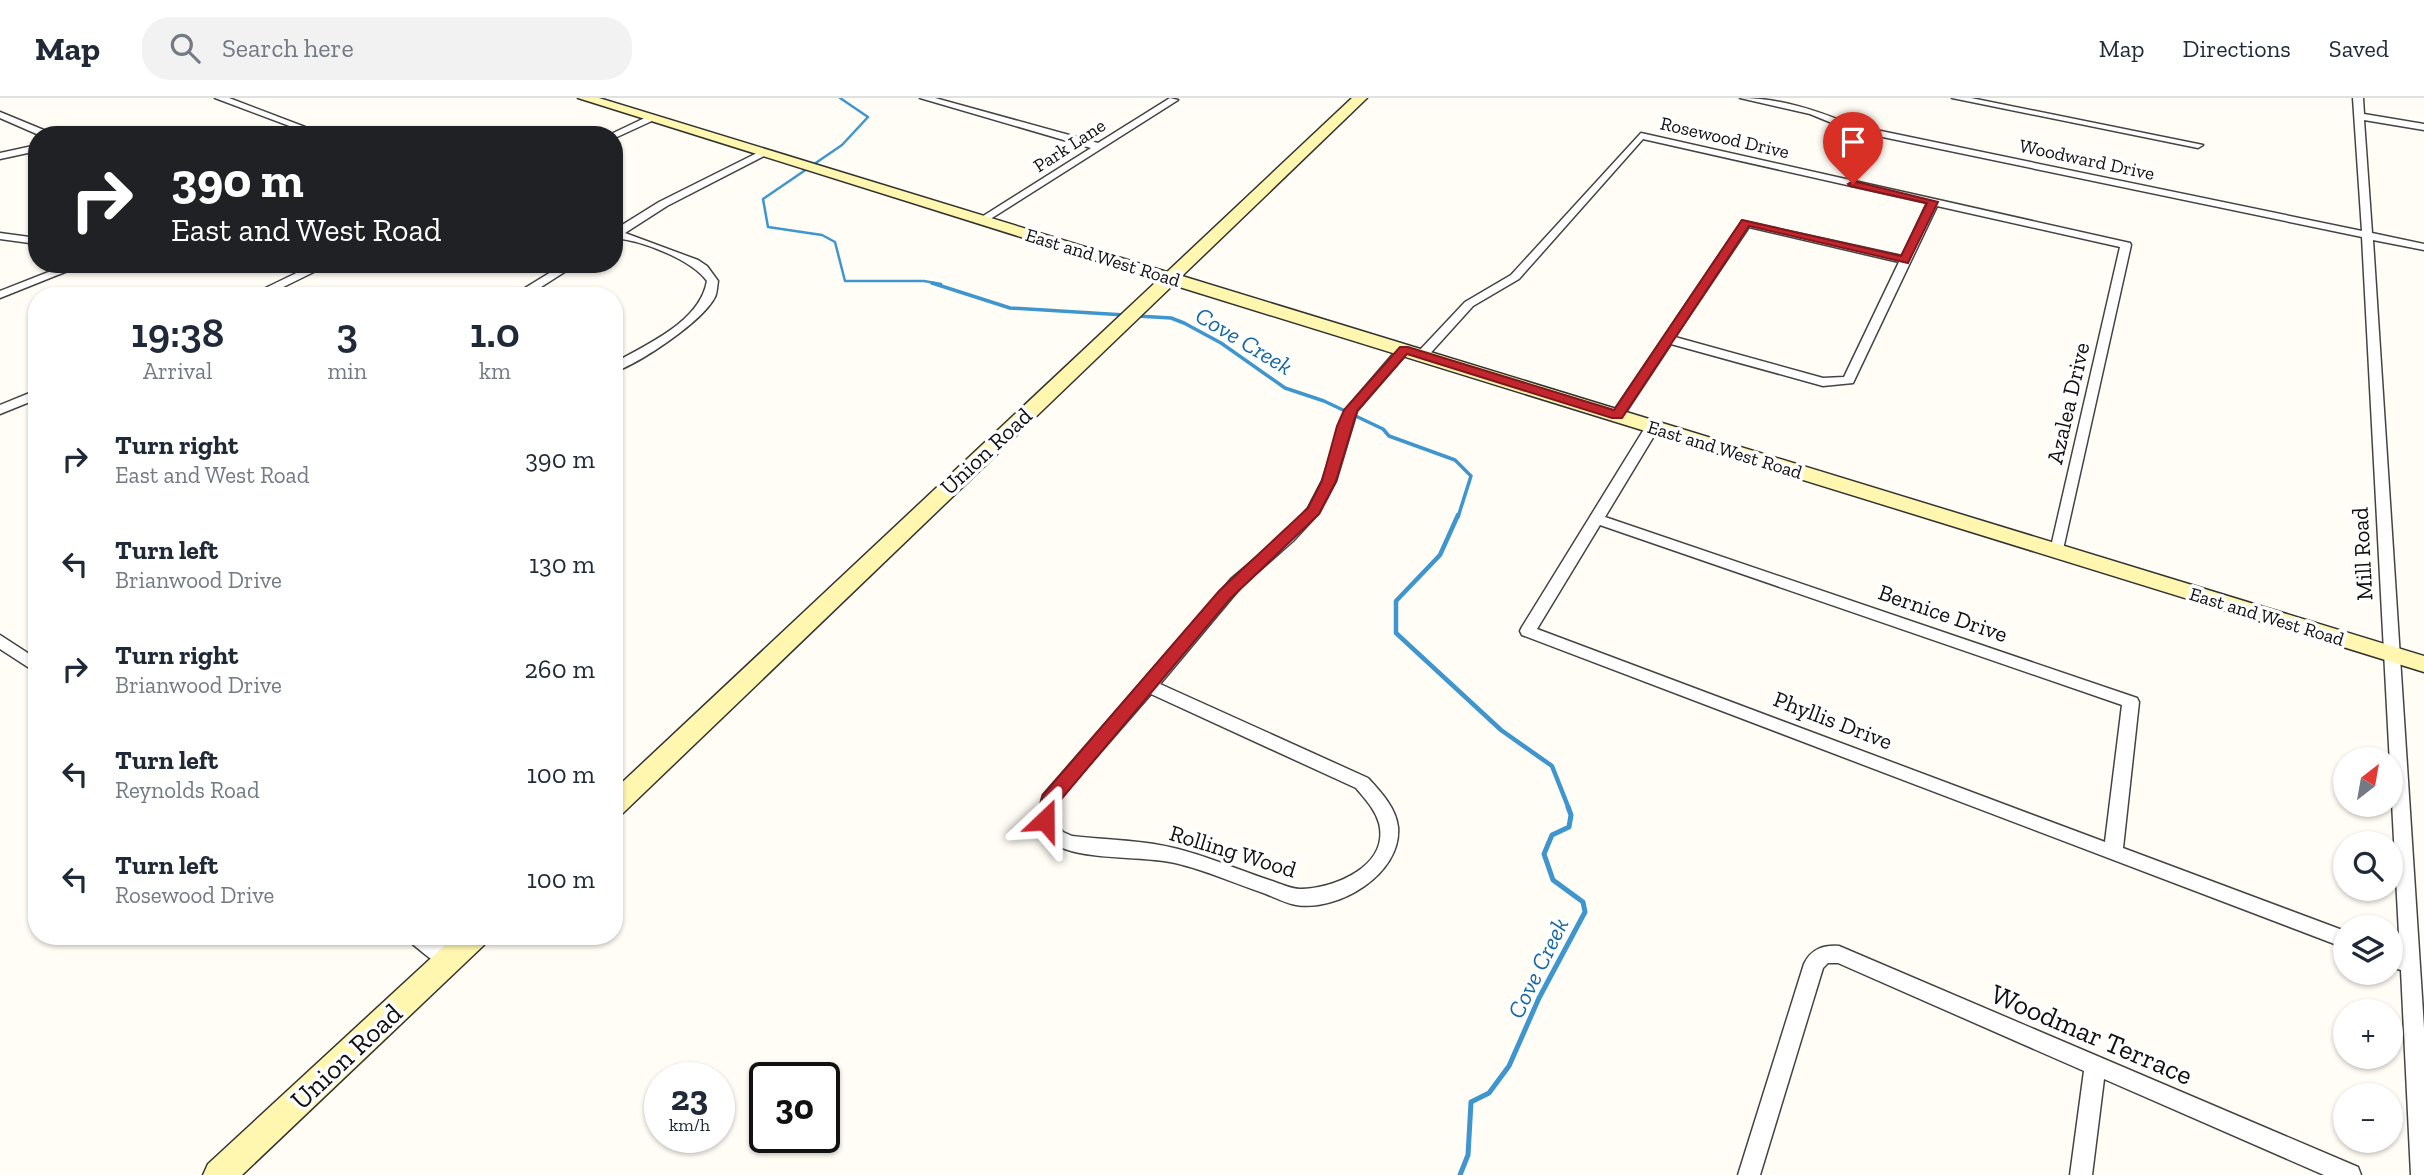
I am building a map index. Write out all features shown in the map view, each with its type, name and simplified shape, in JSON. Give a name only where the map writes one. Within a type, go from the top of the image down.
[{"type":"street","points":[[220,98],[297,126]]},
{"type":"street","name":"East and West Road","points":[[585,98],[2424,664]]},
{"type":"street","points":[[925,98],[1100,147]]},
{"type":"street","name":"Union Road","points":[[623,797],[1360,98]]},
{"type":"street","name":"Woodward Drive","points":[[1745,98],[1813,112],[1849,127],[2424,247]]},
{"type":"street","points":[[1956,98],[2198,145]]},
{"type":"street","name":"Mill Road","points":[[2358,98],[2422,1175]]},
{"type":"street","name":"Park Lane","points":[[985,220],[1173,100]]},
{"type":"street","points":[[0,116],[28,127]]},
{"type":"street","points":[[2359,116],[2424,127]]},
{"type":"street","points":[[623,131],[651,118]]},
{"type":"street","name":"Rosewood Drive","points":[[1413,352],[1469,304],[1515,277],[1641,136],[2126,245],[2121,265]]},
{"type":"street","points":[[0,156],[28,150]]},
{"type":"street","points":[[623,230],[663,204],[763,153]]},
{"type":"street","points":[[1668,339],[1823,382],[1849,380],[1933,202]]},
{"type":"street","points":[[1617,415],[1746,223],[1904,260]]},
{"type":"street","points":[[0,236],[28,240]]},
{"type":"street","points":[[623,237],[702,267],[713,282],[713,291],[705,306],[689,321],[623,362]]},
{"type":"street","name":"Azalea Drive","points":[[2057,551],[2121,265]]},
{"type":"street","points":[[0,295],[57,273]]},
{"type":"street","points":[[275,287],[305,273]]},
{"type":"street","points":[[533,287],[557,273]]},
{"type":"street","name":"Rolling Wood","points":[[1149,686],[1362,783],[1381,804],[1388,819],[1387,848],[1381,862],[1351,887],[1335,894],[1297,897],[1176,856],[1078,845],[1057,837],[1045,820],[1049,800],[1236,583],[1288,538],[1314,510],[1329,481],[1343,426],[1351,410],[1413,352]]},
{"type":"street","points":[[0,410],[28,398]]},
{"type":"street","name":"Phyllis Drive","points":[[1653,426],[1528,631],[2333,935]]},
{"type":"street","name":"Bernice Drive","points":[[1596,519],[2131,702],[2113,852]]},
{"type":"street","points":[[0,641],[28,661]]},
{"type":"street","points":[[430,945],[449,959]]},
{"type":"street","name":"Union Road","points":[[219,1175],[464,945]]},
{"type":"street","name":"Woodmar Terrace","points":[[1749,1175],[1814,964],[1819,957],[1839,955],[2350,1175]]},
{"type":"street","points":[[2403,963],[2410,965]]},
{"type":"street","points":[[2081,1175],[2095,1065]]},
{"type":"waterway","name":"Cove Creek","points":[[840,98],[868,117],[842,145],[763,199],[768,227],[822,235],[835,242],[845,281],[924,281],[941,284]]},
{"type":"waterway","name":"Cove Creek","points":[[932,283],[1010,308],[1125,315]]},
{"type":"waterway","name":"Cove Creek","points":[[1137,316],[1171,318],[1184,323],[1221,343],[1285,388],[1324,401],[1383,429],[1389,436],[1455,460],[1471,476],[1458,517]]},
{"type":"waterway","name":"Cove Creek","points":[[1458,515],[1440,555],[1396,601],[1396,633],[1501,730],[1552,766],[1569,809]]},
{"type":"waterway","name":"Cove Creek","points":[[1460,1175],[1468,1155],[1471,1102],[1489,1093],[1509,1066],[1539,998],[1585,912],[1583,902],[1553,880],[1544,854],[1552,835],[1569,827],[1571,815],[1568,807]]},
{"type":"route","points":[[1045,820],[1049,800],[1225,595],[1302,525],[1314,510],[1329,481],[1343,426],[1351,410],[1404,349],[1617,415],[1746,223],[1904,260],[1933,202],[1853,184]]}]
